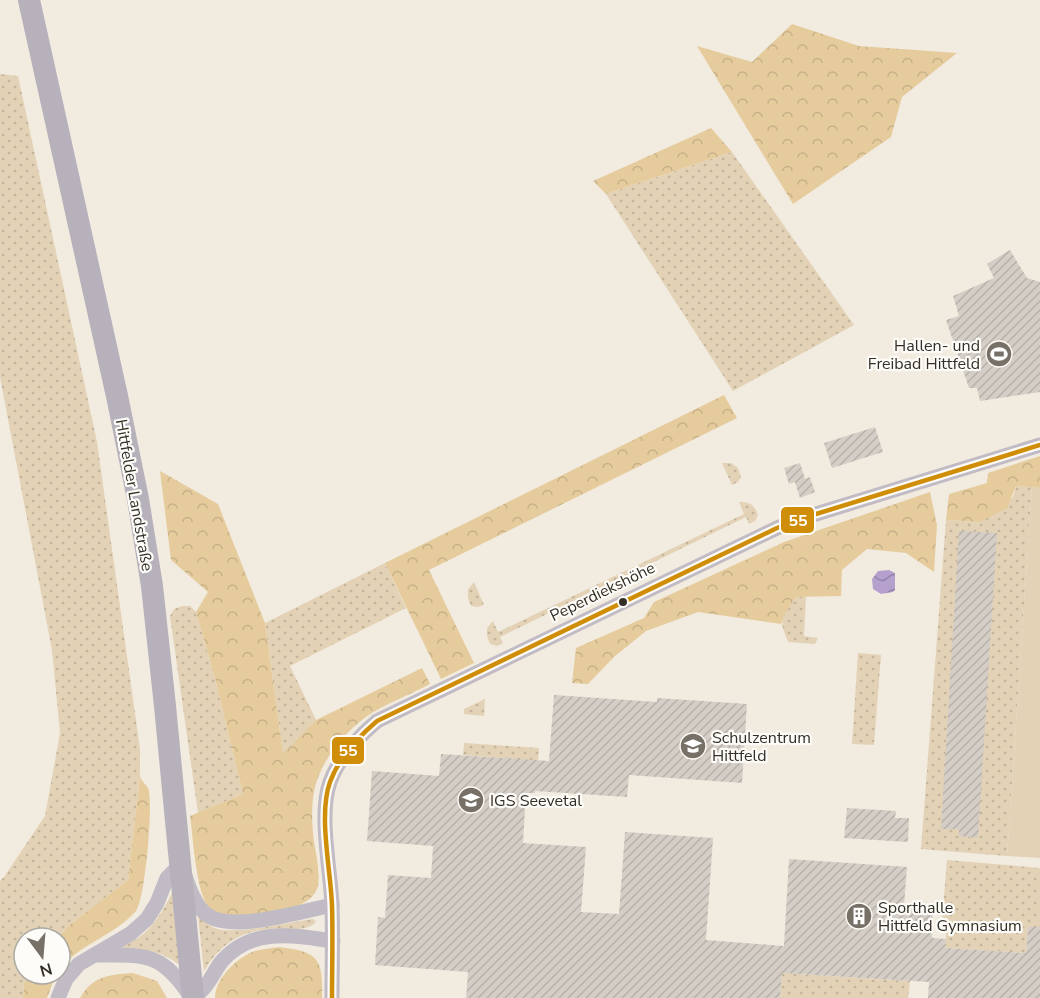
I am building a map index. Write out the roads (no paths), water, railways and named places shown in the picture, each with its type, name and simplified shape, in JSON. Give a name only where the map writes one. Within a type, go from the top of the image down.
[{"type":"main road","name":"Hittfelder Landstraße","points":[[29,0],[133,470],[152,586],[193,998]]},
{"type":"street","name":"Peperdiekshöhe","points":[[332,998],[333,941],[326,814],[327,794],[330,782],[345,753],[358,737],[377,721],[777,528],[1040,445]]},
{"type":"street","points":[[58,998],[66,979],[79,964],[130,934],[147,919],[157,903],[167,878],[181,864],[193,896],[206,914],[223,922],[243,924],[332,905]]},
{"type":"street","points":[[94,955],[150,957],[177,975],[193,998],[207,985],[214,970],[225,957],[247,941],[283,935],[333,941]]},
{"type":"water","points":[[889,570],[895,573],[895,590],[881,594],[873,589],[872,579],[878,571]]},
{"type":"place","name":"Hallen- und Freibad Hittfeld","points":[[999,354]]},
{"type":"place","name":"Schulzentrum Hittfeld","points":[[693,746]]},
{"type":"place","name":"IGS Seevetal","points":[[471,800]]},
{"type":"place","name":"Sporthalle Hittfeld Gymnasium","points":[[859,916]]}]
